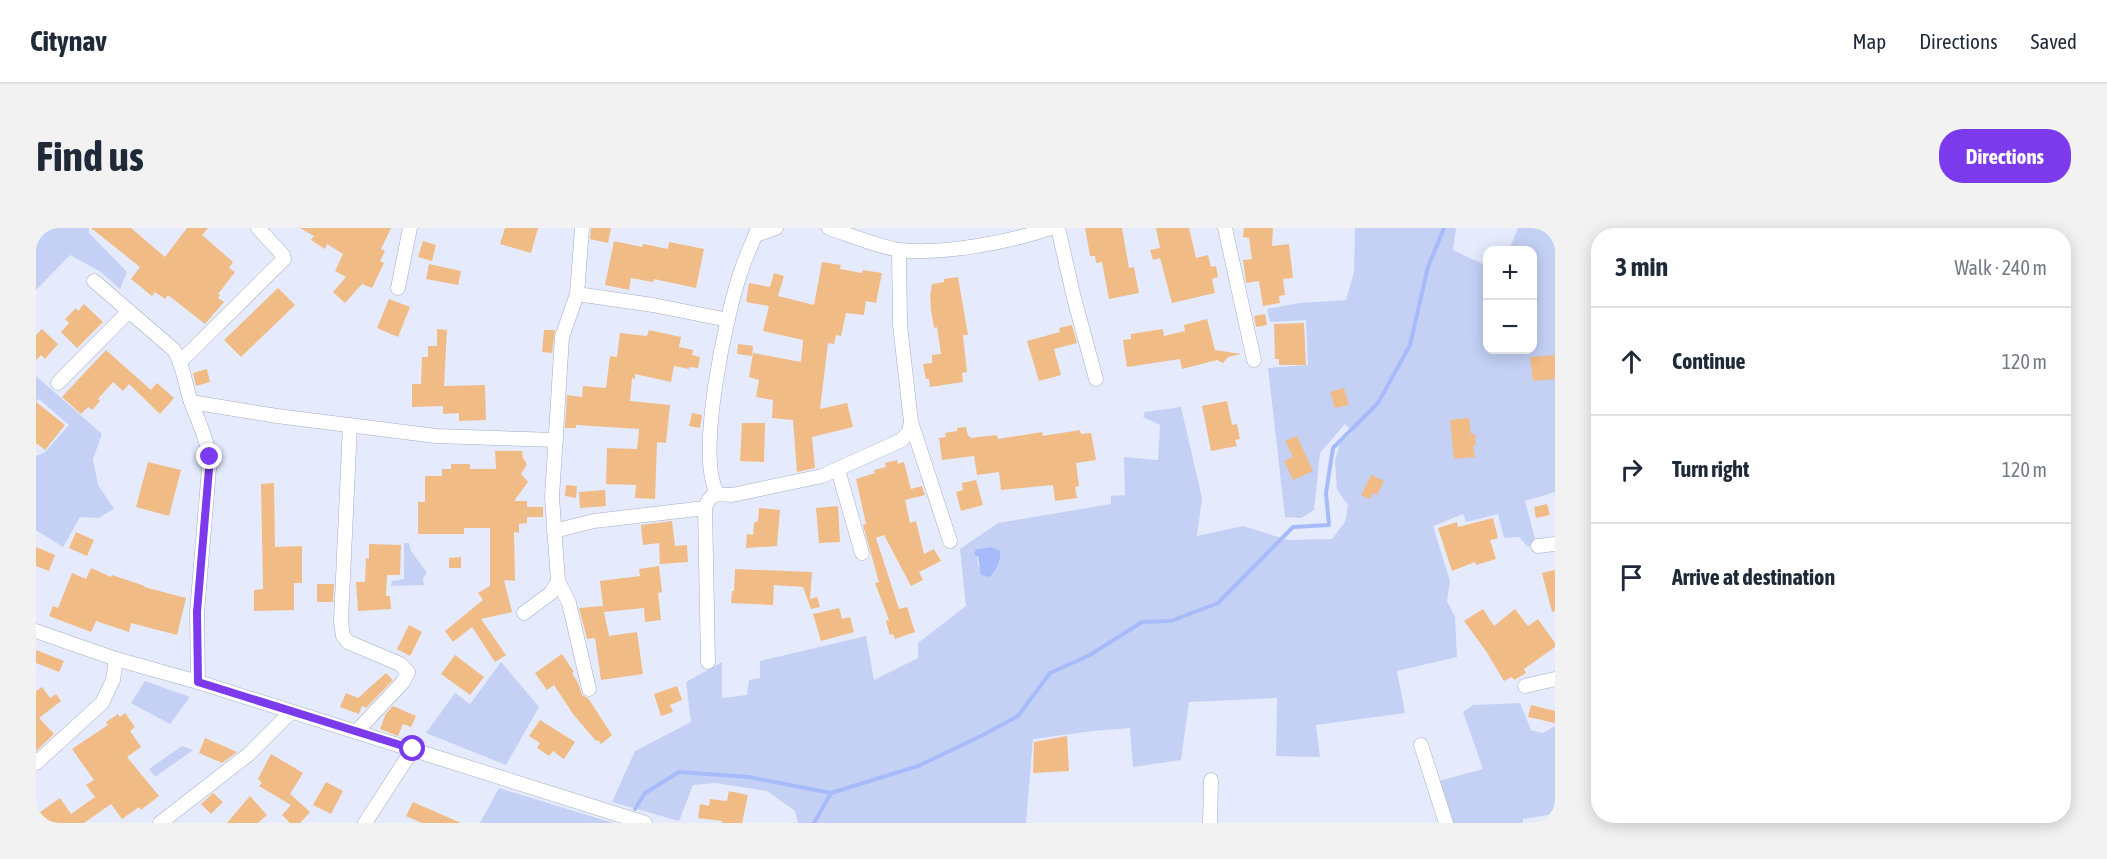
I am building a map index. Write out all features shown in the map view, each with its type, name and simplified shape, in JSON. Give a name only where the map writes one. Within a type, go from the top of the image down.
[{"type":"street","points":[[180,362],[284,259],[284,255],[258,228]]},
{"type":"street","points":[[398,288],[410,228]]},
{"type":"street","points":[[582,228],[577,294],[562,337],[552,497],[558,581],[569,603],[589,688]]},
{"type":"street","points":[[717,493],[712,479],[709,446],[716,387],[728,320],[741,271],[757,231],[776,228]]},
{"type":"street","points":[[829,228],[899,250],[976,246],[1026,236],[1051,228]]},
{"type":"street","points":[[1058,228],[1096,379]]},
{"type":"street","points":[[1225,228],[1254,360]]},
{"type":"street","points":[[899,250],[900,325],[911,422],[950,541]]},
{"type":"street","points":[[94,281],[174,350],[180,362],[191,402],[207,439],[210,457],[197,612],[198,682]]},
{"type":"street","points":[[577,294],[654,305],[728,320]]},
{"type":"street","points":[[58,383],[129,311]]},
{"type":"street","points":[[191,402],[436,436],[556,440]]},
{"type":"street","points":[[708,662],[705,508],[709,498],[717,493],[732,495],[812,478],[838,470],[902,440],[909,431],[911,422]]},
{"type":"street","points":[[350,425],[342,581],[343,636],[348,642],[400,664],[408,672],[403,682],[356,732]]},
{"type":"street","points":[[838,470],[862,554]]},
{"type":"street","points":[[554,531],[594,521],[705,508]]},
{"type":"street","points":[[1538,546],[1555,544]]},
{"type":"street","points":[[524,613],[551,593],[558,581]]},
{"type":"street","points":[[36,631],[116,659],[198,682],[645,823]]},
{"type":"street","points":[[36,763],[102,703],[113,680],[116,659]]},
{"type":"street","points":[[1525,686],[1555,679]]},
{"type":"street","points":[[160,823],[249,754],[291,712]]},
{"type":"street","points":[[1421,745],[1446,823]]},
{"type":"street","points":[[365,823],[413,749]]},
{"type":"street","points":[[1210,823],[1211,780]]},
{"type":"shaded area","points":[[36,228],[89,228],[89,233],[127,272],[120,289],[101,272],[70,255],[36,290]]},
{"type":"shaded area","points":[[1355,228],[1456,228],[1453,250],[1483,264],[1483,354],[1537,354],[1537,246],[1511,246],[1518,228],[1555,228],[1555,492],[1525,501],[1536,542],[1528,547],[1519,537],[1504,538],[1498,514],[1466,522],[1463,514],[1433,526],[1450,581],[1447,601],[1455,617],[1457,657],[1397,671],[1405,713],[1316,725],[1320,757],[1276,756],[1277,698],[1189,702],[1181,760],[1133,767],[1130,728],[1033,739],[1026,823],[798,823],[795,811],[767,791],[715,783],[693,785],[679,821],[612,802],[635,751],[691,722],[686,682],[722,662],[722,698],[747,695],[749,680],[760,678],[760,661],[866,636],[874,680],[918,658],[918,643],[966,606],[960,549],[998,523],[1111,504],[1111,496],[1125,495],[1124,457],[1158,460],[1160,425],[1143,417],[1145,412],[1181,407],[1202,498],[1197,536],[1243,526],[1288,540],[1332,539],[1345,522],[1348,505],[1337,490],[1335,460],[1340,444],[1353,432],[1345,424],[1320,453],[1314,510],[1301,518],[1285,517],[1268,368],[1308,365],[1306,320],[1270,322],[1267,309],[1299,303],[1346,300],[1354,272]],"holes":[[[992,547],[1000,560],[997,569],[990,577],[978,566],[976,549]]]},
{"type":"shaded area","points":[[36,376],[102,434],[93,459],[98,485],[114,509],[98,518],[80,517],[63,547],[36,530],[36,456],[44,453],[69,425],[39,399],[36,402]]},
{"type":"shaded area","points":[[404,543],[409,543],[411,551],[427,573],[423,578],[424,585],[391,586],[392,581],[404,579]]},
{"type":"shaded area","points":[[501,662],[539,707],[506,765],[426,733],[455,693],[470,704]]},
{"type":"shaded area","points":[[145,681],[190,697],[170,724],[131,703]]},
{"type":"shaded area","points":[[1520,703],[1531,730],[1543,733],[1555,726],[1555,814],[1523,819],[1523,823],[1453,823],[1439,781],[1483,769],[1463,712],[1473,705]]},
{"type":"shaded area","points":[[182,746],[193,750],[155,777],[149,769]]},
{"type":"shaded area","points":[[499,788],[613,823],[480,823]]},
{"type":"water","points":[[992,547],[1000,551],[998,566],[990,577],[981,575],[978,557],[974,554],[976,549]]},
{"type":"building","points":[[91,228],[131,228],[165,257],[187,228],[208,228],[202,235],[233,262],[229,268],[235,272],[218,294],[220,295],[218,298],[224,302],[205,324],[168,295],[165,299],[155,292],[152,296],[131,279],[140,267]]},
{"type":"building","points":[[300,228],[391,228],[381,249],[385,251],[380,261],[384,263],[372,288],[362,284],[345,303],[333,292],[346,277],[335,271],[343,254],[327,244],[325,249],[311,240],[314,236]]},
{"type":"building","points":[[505,228],[538,228],[531,253],[500,244]]},
{"type":"building","points":[[591,228],[611,228],[608,243],[590,239]]},
{"type":"building","points":[[1085,228],[1122,228],[1129,268],[1134,267],[1139,293],[1109,299],[1102,262],[1096,263],[1095,256],[1090,256]]},
{"type":"building","points":[[1156,228],[1189,228],[1196,258],[1208,255],[1211,267],[1216,266],[1218,277],[1212,279],[1215,293],[1172,303],[1160,258],[1153,260],[1150,250],[1160,248]]},
{"type":"building","points":[[1244,228],[1273,228],[1272,246],[1289,244],[1293,278],[1283,279],[1285,295],[1279,296],[1280,303],[1263,306],[1259,281],[1246,283],[1243,260],[1252,259],[1249,238],[1243,237]]},
{"type":"building","points":[[423,241],[436,245],[432,261],[418,257]]},
{"type":"building","points":[[614,241],[642,247],[643,244],[668,249],[669,242],[704,249],[696,288],[654,279],[653,282],[631,278],[629,290],[605,285]]},
{"type":"building","points":[[822,262],[841,265],[840,269],[862,273],[863,270],[882,273],[876,303],[866,301],[864,315],[846,313],[841,336],[836,335],[834,344],[828,343],[820,409],[847,403],[853,427],[812,437],[815,468],[797,472],[793,420],[772,418],[773,400],[756,397],[759,380],[749,377],[753,353],[801,362],[803,340],[763,331],[769,306],[746,302],[749,283],[770,287],[774,273],[784,276],[778,296],[814,305]]},
{"type":"building","points":[[429,264],[461,271],[458,285],[426,279]]},
{"type":"building","points":[[958,277],[968,335],[963,335],[967,372],[962,373],[963,382],[930,387],[923,364],[932,363],[932,355],[941,354],[937,327],[934,328],[931,310],[932,284]]},
{"type":"building","points":[[278,288],[295,305],[241,357],[224,340]]},
{"type":"building","points":[[389,299],[410,307],[398,337],[377,328]]},
{"type":"building","points":[[84,304],[103,322],[77,348],[61,332],[69,323],[65,319],[76,308],[78,311]]},
{"type":"building","points":[[1265,314],[1267,325],[1256,327],[1254,316]]},
{"type":"building","points":[[1207,319],[1215,350],[1241,354],[1228,357],[1223,363],[1217,360],[1182,369],[1180,359],[1127,367],[1123,340],[1131,339],[1131,334],[1163,329],[1164,336],[1185,331],[1184,325]]},
{"type":"building","points":[[1304,323],[1306,365],[1279,365],[1279,359],[1275,359],[1274,324]]},
{"type":"building","points":[[1072,325],[1077,343],[1054,349],[1061,375],[1039,381],[1027,341],[1060,332],[1059,328]]},
{"type":"building","points":[[42,329],[58,344],[45,359],[41,355],[36,360],[36,335]]},
{"type":"building","points":[[437,329],[447,330],[444,386],[485,385],[486,420],[459,421],[459,413],[443,414],[443,406],[412,407],[412,384],[421,384],[422,357],[428,357],[428,346],[437,346]]},
{"type":"building","points":[[544,330],[555,330],[552,353],[542,352]]},
{"type":"building","points":[[649,330],[681,337],[679,347],[693,350],[692,355],[700,357],[698,368],[674,366],[671,382],[635,374],[635,379],[632,378],[630,401],[670,405],[666,443],[657,442],[655,499],[635,498],[636,485],[606,484],[607,448],[637,449],[639,429],[576,425],[576,428],[565,428],[567,395],[582,397],[583,386],[606,388],[610,356],[617,357],[620,333],[647,336]]},
{"type":"building","points":[[738,344],[753,346],[752,356],[737,354]]},
{"type":"building","points":[[106,350],[151,390],[157,383],[174,398],[160,414],[129,384],[123,391],[113,382],[98,399],[100,401],[92,410],[88,407],[81,414],[62,397]]},
{"type":"building","points":[[1555,355],[1555,379],[1533,381],[1530,357]]},
{"type":"building","points":[[207,369],[210,382],[196,386],[193,373]]},
{"type":"building","points":[[1344,388],[1349,405],[1335,408],[1330,392]]},
{"type":"building","points":[[1227,401],[1232,425],[1237,424],[1240,439],[1235,440],[1237,446],[1211,451],[1202,406]]},
{"type":"building","points":[[36,402],[65,425],[45,450],[36,443]]},
{"type":"building","points":[[692,413],[702,415],[700,428],[689,426]]},
{"type":"building","points":[[1469,418],[1471,434],[1475,434],[1476,445],[1473,446],[1475,457],[1454,459],[1450,420]]},
{"type":"building","points":[[742,423],[765,423],[764,462],[740,461]]},
{"type":"building","points":[[966,427],[970,438],[997,435],[998,439],[1042,432],[1043,436],[1080,430],[1081,434],[1091,433],[1096,460],[1076,463],[1079,486],[1075,487],[1077,498],[1055,501],[1053,485],[1001,490],[999,472],[977,475],[974,456],[942,460],[939,438],[946,437],[945,433],[957,431],[957,428]]},
{"type":"building","points":[[1297,436],[1313,471],[1293,480],[1284,461],[1293,457],[1285,441]]},
{"type":"building","points":[[495,451],[522,451],[527,464],[521,474],[528,482],[514,501],[527,501],[527,507],[543,507],[543,517],[527,517],[527,523],[519,524],[519,533],[514,532],[515,581],[504,580],[512,612],[481,619],[506,655],[495,662],[472,627],[453,642],[445,631],[483,600],[478,593],[490,586],[490,528],[464,528],[464,534],[418,534],[418,502],[425,502],[425,476],[442,476],[442,469],[451,469],[451,464],[470,464],[470,469],[496,469]]},
{"type":"building","points":[[897,460],[898,464],[904,462],[911,489],[922,486],[925,495],[905,500],[910,523],[916,521],[924,554],[934,549],[941,561],[919,572],[923,580],[911,586],[884,535],[873,539],[876,538],[899,609],[907,607],[915,632],[895,639],[893,634],[890,635],[886,621],[889,620],[875,583],[879,582],[863,525],[866,524],[856,479],[875,473],[874,470],[886,467],[885,463]]},
{"type":"building","points":[[148,462],[181,470],[169,516],[136,507]]},
{"type":"building","points":[[1371,475],[1384,481],[1377,495],[1373,493],[1370,499],[1361,495]]},
{"type":"building","points":[[976,480],[983,505],[961,511],[956,492],[963,490],[962,483]]},
{"type":"building","points":[[274,483],[275,547],[302,546],[302,583],[294,583],[294,610],[254,611],[254,590],[263,589],[261,484]]},
{"type":"building","points":[[566,485],[577,486],[576,498],[565,496]]},
{"type":"building","points":[[605,490],[606,506],[580,508],[579,492]]},
{"type":"building","points":[[1547,504],[1550,515],[1536,518],[1534,507]]},
{"type":"building","points":[[838,506],[840,542],[819,543],[816,508]]},
{"type":"building","points":[[759,508],[780,510],[777,546],[746,548],[747,534],[753,535],[754,523],[758,521]]},
{"type":"building","points":[[1493,518],[1498,538],[1490,540],[1496,559],[1476,565],[1475,562],[1452,571],[1438,528],[1457,522],[1458,527]]},
{"type":"building","points":[[672,521],[675,546],[687,545],[688,562],[660,564],[659,543],[643,545],[641,525]]},
{"type":"building","points":[[76,532],[94,540],[87,556],[69,548]]},
{"type":"building","points":[[369,544],[401,545],[400,575],[387,575],[386,596],[390,596],[391,609],[358,611],[356,582],[365,582]]},
{"type":"building","points":[[36,547],[55,555],[49,571],[36,566]]},
{"type":"building","points":[[461,557],[461,568],[449,568],[449,558]]},
{"type":"building","points":[[659,566],[662,592],[658,593],[661,620],[645,622],[644,608],[604,612],[609,636],[637,632],[643,674],[601,680],[595,638],[587,639],[579,608],[603,606],[600,581],[640,576],[639,569]]},
{"type":"building","points":[[91,568],[111,577],[112,575],[144,587],[186,598],[177,635],[131,623],[129,632],[96,621],[91,632],[49,616],[53,606],[58,608],[72,573],[86,579]]},
{"type":"building","points":[[735,569],[812,572],[810,599],[817,597],[820,607],[811,609],[803,587],[774,585],[773,605],[731,603]]},
{"type":"building","points":[[1555,570],[1555,611],[1552,612],[1542,573]]},
{"type":"building","points":[[317,584],[334,584],[333,602],[317,602]]},
{"type":"building","points":[[839,608],[842,619],[850,617],[854,632],[821,641],[813,614]]},
{"type":"building","points":[[1483,609],[1494,626],[1515,609],[1528,626],[1538,619],[1555,643],[1555,647],[1524,669],[1526,673],[1514,680],[1512,677],[1504,681],[1464,621]]},
{"type":"building","points":[[409,625],[422,632],[410,656],[397,649]]},
{"type":"building","points":[[36,650],[64,661],[59,672],[36,663]]},
{"type":"building","points":[[562,654],[574,672],[572,673],[582,695],[588,698],[612,735],[601,744],[573,714],[554,685],[547,690],[535,673]]},
{"type":"building","points":[[455,655],[484,677],[470,695],[441,674]]},
{"type":"building","points":[[386,673],[393,680],[366,708],[362,706],[359,714],[340,707],[346,693],[358,698]]},
{"type":"building","points":[[677,686],[682,700],[670,705],[673,712],[661,716],[654,694]]},
{"type":"building","points":[[42,687],[50,698],[56,694],[61,701],[39,718],[54,734],[36,751],[36,691]]},
{"type":"building","points":[[1531,705],[1555,711],[1555,723],[1528,717]]},
{"type":"building","points":[[393,706],[416,716],[411,727],[403,724],[398,736],[380,729],[384,716]]},
{"type":"building","points":[[125,713],[135,727],[130,731],[141,747],[127,757],[159,796],[141,810],[139,807],[122,819],[111,804],[84,823],[36,823],[36,815],[60,798],[71,814],[95,797],[86,785],[94,780],[72,749],[108,725],[106,722],[118,714],[120,717]]},
{"type":"building","points":[[540,720],[575,742],[564,759],[553,751],[549,756],[537,748],[540,743],[529,736]]},
{"type":"building","points":[[1067,736],[1069,771],[1033,773],[1034,742]]},
{"type":"building","points":[[205,738],[237,752],[222,763],[199,753]]},
{"type":"building","points":[[271,754],[303,773],[290,794],[310,812],[300,823],[290,823],[282,815],[291,805],[259,786],[262,783],[258,779]]},
{"type":"building","points":[[326,782],[343,791],[331,814],[313,805]]},
{"type":"building","points":[[729,791],[748,795],[742,823],[722,823],[722,821],[698,818],[700,804],[709,806],[710,799],[727,801]]},
{"type":"building","points":[[213,793],[223,802],[211,814],[201,804]]},
{"type":"building","points":[[250,796],[267,815],[258,823],[227,823]]},
{"type":"building","points":[[413,802],[461,823],[422,823],[406,816]]},
{"type":"waterway","points":[[814,823],[831,793],[918,766],[981,736],[1018,716],[1050,673],[1090,655],[1142,622],[1171,621],[1218,603],[1293,527],[1329,525],[1326,493],[1333,448],[1378,403],[1410,345],[1428,267],[1444,228]]},
{"type":"waterway","points":[[635,809],[645,793],[679,772],[749,777],[831,793]]},
{"type":"route","points":[[210,457],[197,612],[198,682],[413,749]]}]
